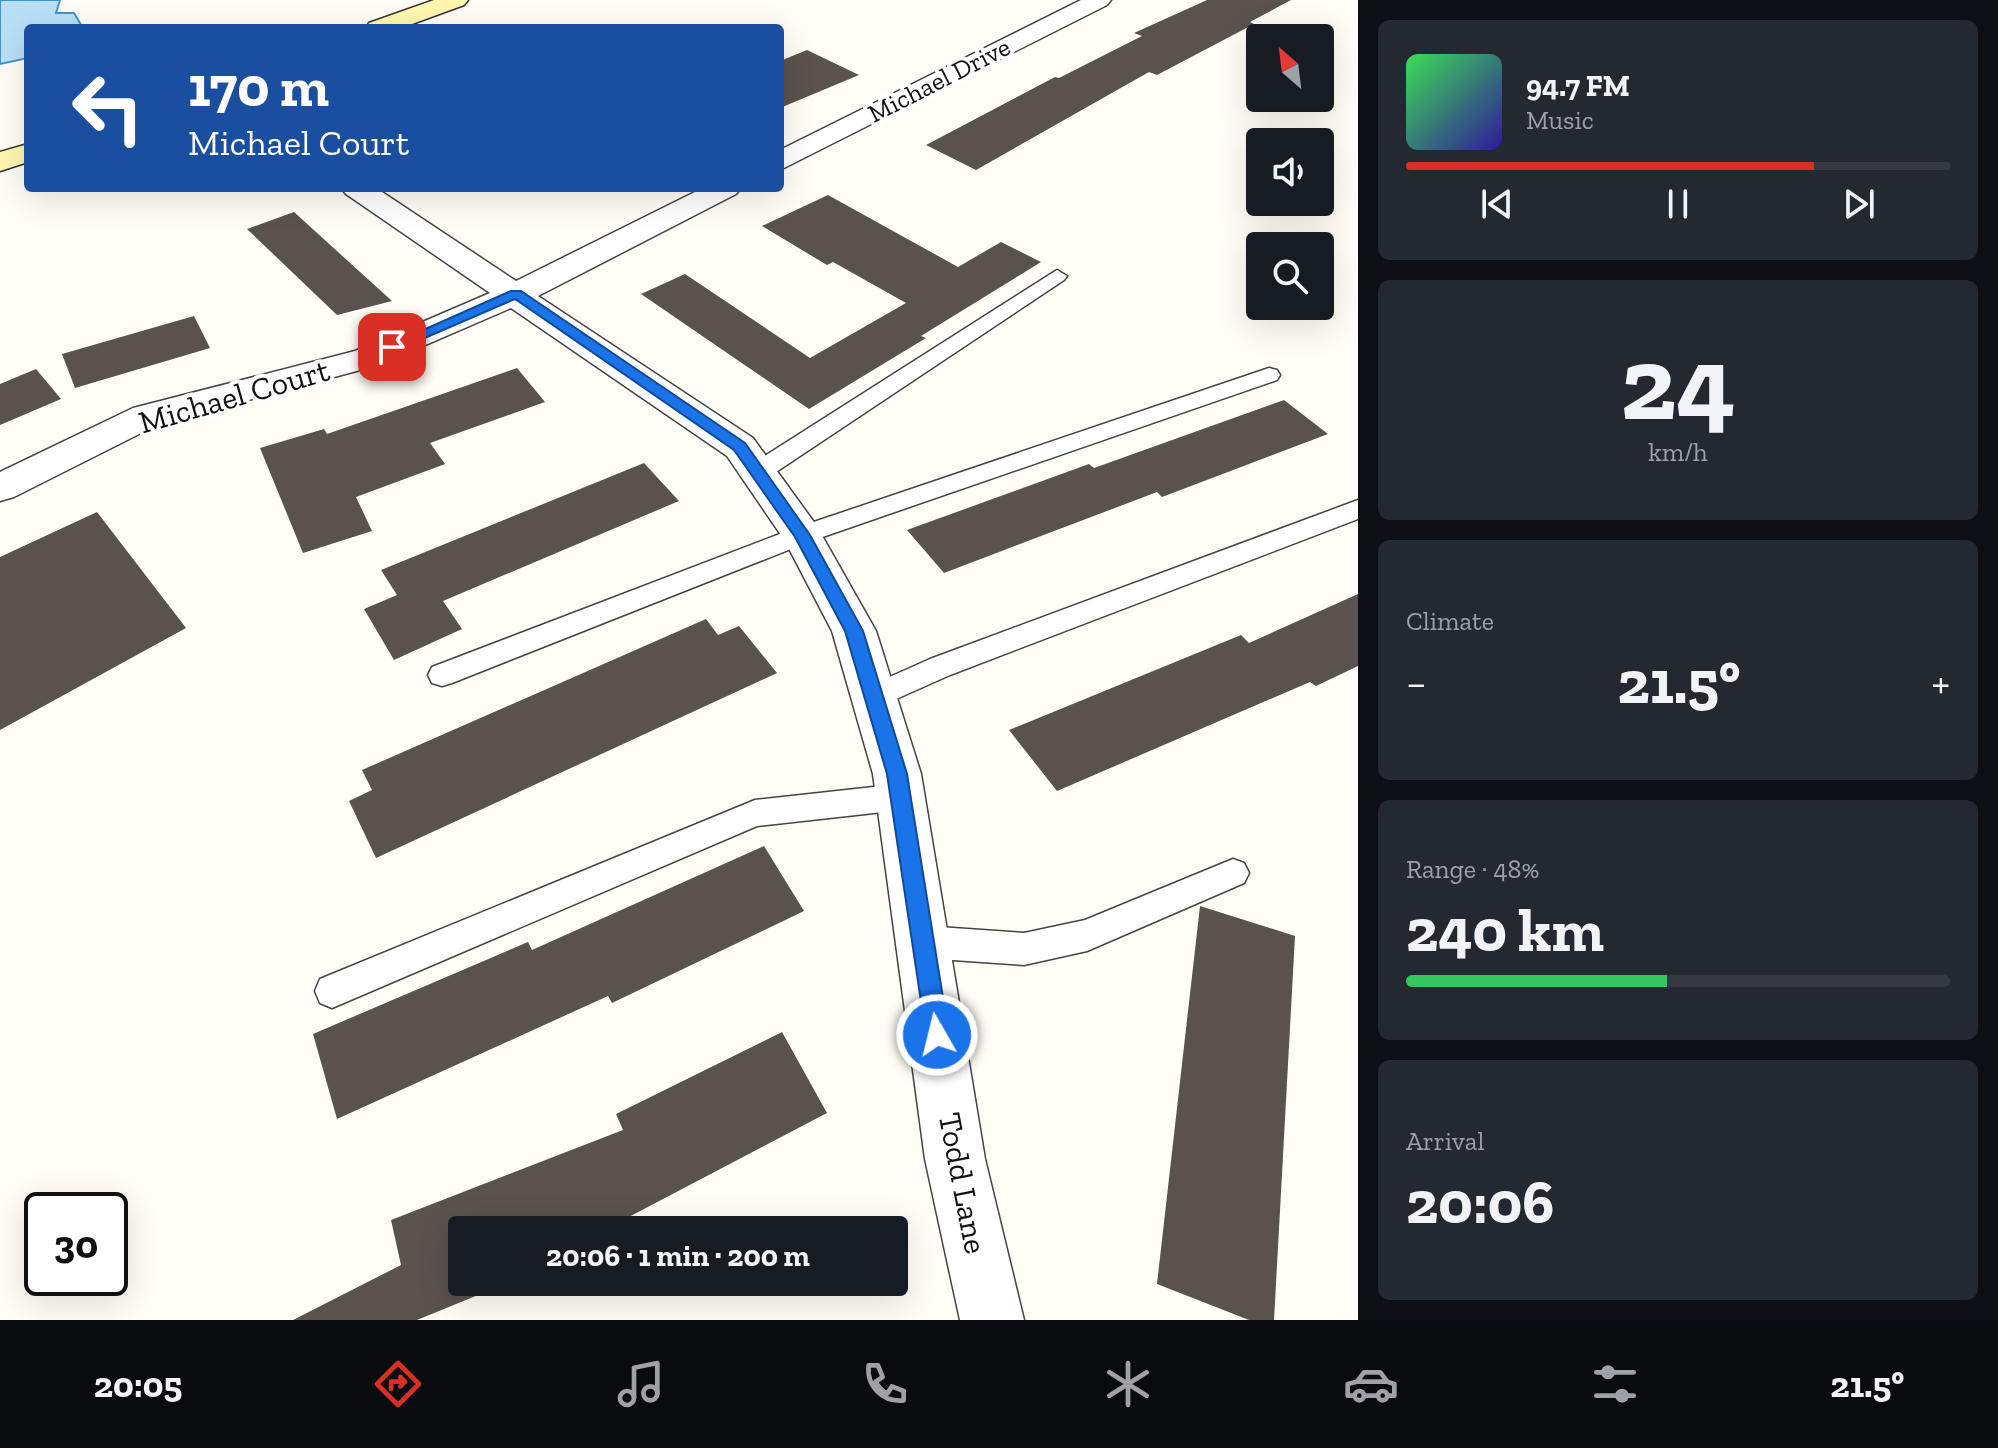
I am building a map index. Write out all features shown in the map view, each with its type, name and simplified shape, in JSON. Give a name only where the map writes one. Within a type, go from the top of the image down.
[{"type":"street","points":[[389,24],[456,0]]},
{"type":"street","name":"Michael Drive","points":[[784,159],[1099,0]]},
{"type":"street","points":[[0,162],[24,153]]},
{"type":"street","name":"Todd Lane","points":[[362,192],[740,447],[802,535],[854,631],[875,696],[901,797],[955,1159],[992,1320]]},
{"type":"street","points":[[516,294],[718,192]]},
{"type":"street","name":"Michael Court","points":[[0,488],[146,416],[367,358],[516,294]]},
{"type":"lane","points":[[758,472],[1057,276]]},
{"type":"lane","points":[[442,675],[802,535],[1269,375]]},
{"type":"lane","points":[[875,696],[940,667],[1358,509]]},
{"type":"lane","points":[[332,991],[755,813],[901,797]]},
{"type":"lane","points":[[924,942],[1024,949],[1087,935],[1233,873]]},
{"type":"water","points":[[0,0],[60,0],[56,13],[74,13],[81,24],[24,24],[24,59],[0,64]]},
{"type":"building","points":[[1207,0],[1291,0],[1250,22],[1254,24],[1246,24],[1246,28],[1157,75],[1149,72],[976,170],[926,145],[1055,77],[1059,78],[1142,36],[1134,33]]},
{"type":"building","points":[[807,50],[859,75],[784,106],[784,59]]},
{"type":"building","points":[[828,195],[958,267],[1001,242],[1041,262],[921,336],[926,338],[809,409],[641,294],[685,274],[810,358],[906,303],[833,262],[827,265],[762,226]]},
{"type":"building","points":[[294,212],[392,301],[337,315],[247,229]]},
{"type":"building","points":[[194,316],[210,348],[75,388],[62,354]]},
{"type":"building","points":[[517,368],[545,402],[430,443],[445,464],[356,497],[372,531],[303,553],[260,448],[324,429],[327,434]]},
{"type":"building","points":[[36,369],[61,399],[0,425],[0,384]]},
{"type":"building","points":[[1284,400],[1328,434],[1162,497],[1157,492],[944,573],[907,530],[1089,464],[1094,468]]},
{"type":"building","points":[[644,463],[679,501],[443,601],[462,629],[394,660],[364,609],[397,595],[381,570]]},
{"type":"building","points":[[97,512],[186,628],[0,730],[0,557]]},
{"type":"building","points":[[1358,594],[1358,666],[1316,686],[1310,682],[1057,791],[1009,730],[1241,635],[1249,643]]},
{"type":"building","points":[[706,619],[718,635],[739,626],[777,673],[376,858],[349,801],[372,790],[362,770]]},
{"type":"building","points":[[764,846],[804,911],[612,1003],[608,996],[337,1119],[313,1034],[528,942],[532,950]]},
{"type":"building","points":[[1200,906],[1295,936],[1274,1320],[1249,1320],[1157,1284]]},
{"type":"building","points":[[782,1032],[827,1113],[631,1216],[448,1216],[448,1296],[476,1296],[417,1320],[293,1320],[401,1265],[391,1220],[623,1130],[616,1114]]},
{"type":"route","points":[[392,347],[516,294],[740,447],[802,535],[854,631],[897,774],[937,1035]]}]
